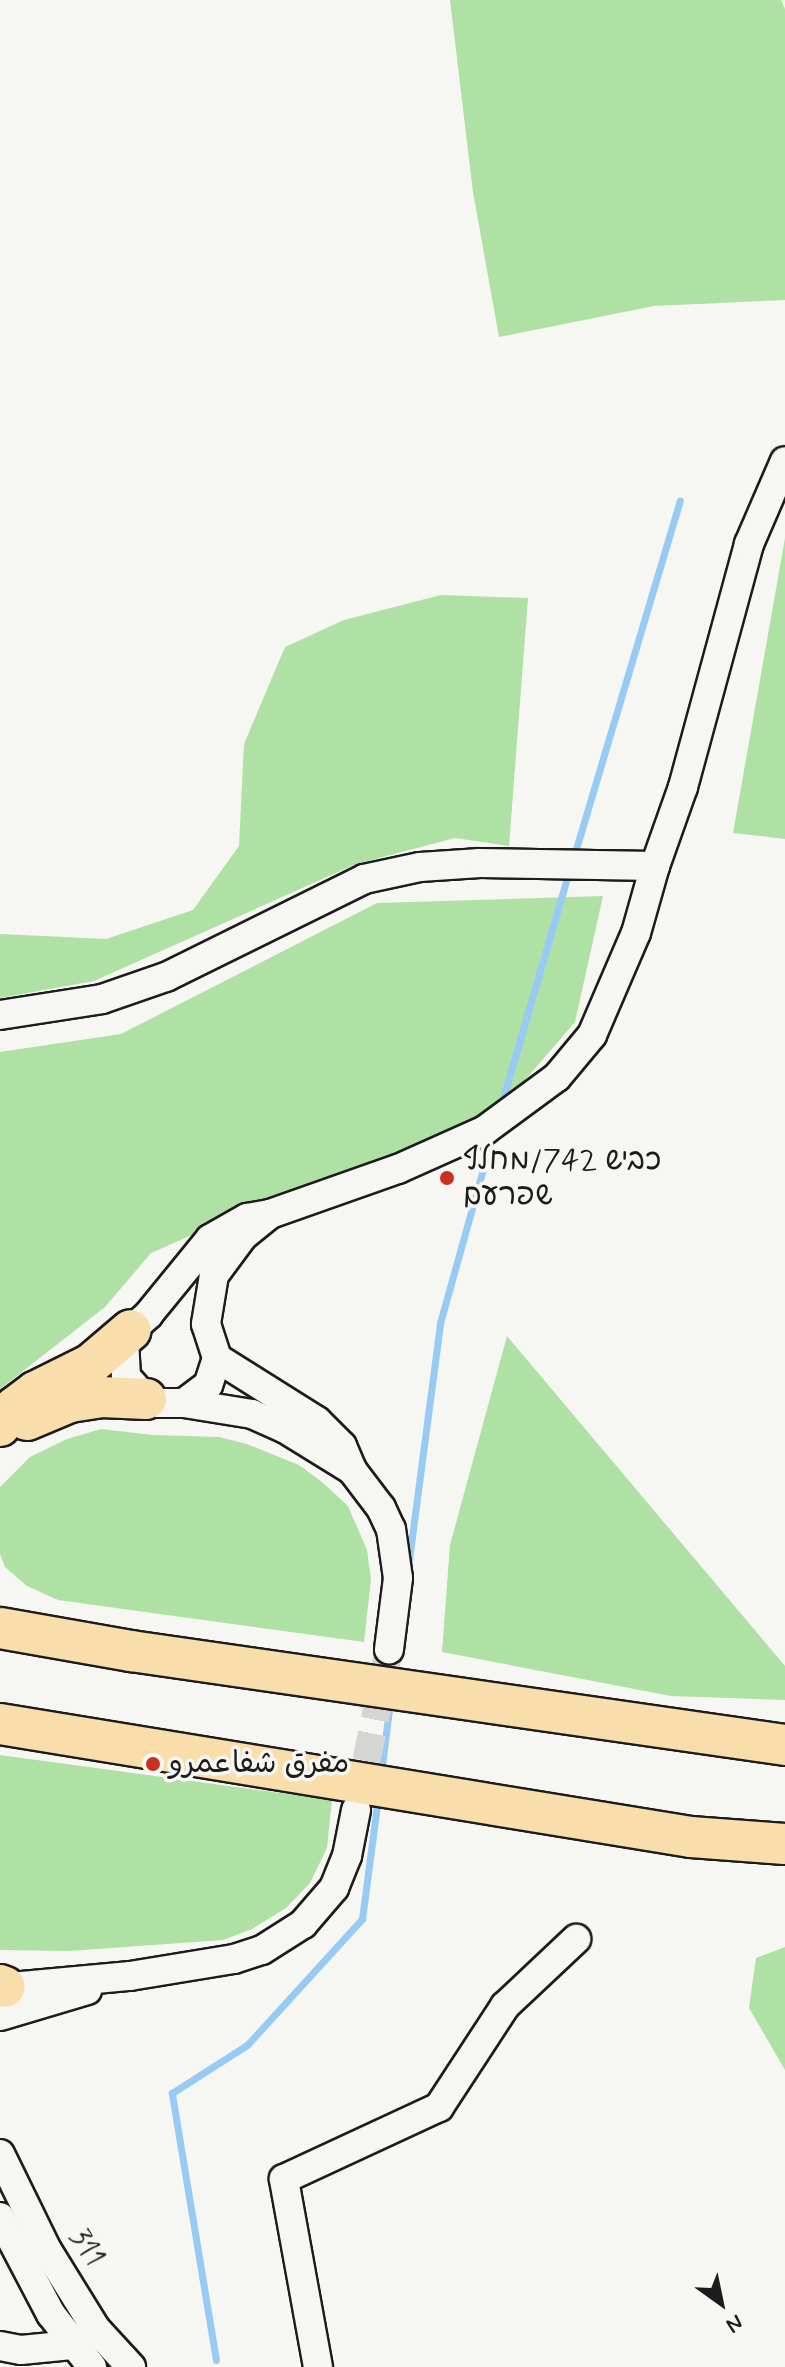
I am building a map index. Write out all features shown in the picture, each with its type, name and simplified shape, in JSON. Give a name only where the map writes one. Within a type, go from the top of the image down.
[{"type":"highway","points":[[0,1426],[15,1407],[35,1392],[103,1357],[140,1322]]},
{"type":"highway","points":[[0,1426],[23,1422],[70,1402],[101,1397],[165,1401]]},
{"type":"highway","points":[[0,1602],[18,1616],[50,1631],[131,1651]]},
{"type":"highway","points":[[0,1628],[131,1651],[785,1745]]},
{"type":"highway","points":[[10,1729],[691,1837],[785,1844]]},
{"type":"street","points":[[352,1470],[284,1428],[252,1414],[165,1401],[126,1377],[122,1361],[140,1322],[210,1239],[247,1218],[270,1214],[398,1169],[485,1130],[557,1077],[592,1035],[636,933],[655,866],[683,787],[749,544],[785,461]]},
{"type":"street","points":[[0,1015],[102,999],[166,977],[364,879],[420,867],[480,863],[655,866]]},
{"type":"street","points":[[165,1401],[208,1385],[217,1358],[206,1324],[214,1275],[243,1236],[270,1214]]},
{"type":"street","points":[[140,1322],[171,1310],[206,1324]]},
{"type":"street","points":[[217,1358],[317,1421],[342,1446],[352,1470],[381,1508],[396,1552],[398,1578],[389,1649]]},
{"type":"street","points":[[0,2032],[15,2016],[7,1997],[234,1959],[285,1937],[312,1915],[334,1888],[347,1856],[356,1810]]},
{"type":"street","points":[[318,2367],[284,2179],[439,2107],[505,2006],[576,1939]]},
{"type":"street","name":"311","points":[[0,2154],[47,2250],[84,2337],[92,2367]]},
{"type":"street","name":"311","points":[[0,2217],[51,2314],[131,2367]]},
{"type":"street","points":[[0,2346],[21,2350],[84,2337]]},
{"type":"green space","points":[[450,0],[781,0],[785,9],[785,300],[654,306],[499,337],[473,192]]},
{"type":"green space","points":[[785,538],[785,839],[733,833]]},
{"type":"green space","points":[[441,595],[528,598],[509,846],[455,838],[356,864],[94,981],[0,998],[0,934],[106,939],[193,910],[239,846],[244,744],[285,647],[344,620]]},
{"type":"green space","points":[[603,896],[575,1022],[513,1094],[423,1156],[233,1217],[151,1253],[105,1307],[0,1389],[0,1052],[121,1034],[377,903]]},
{"type":"green space","points":[[507,1336],[785,1666],[785,1700],[671,1696],[442,1652],[450,1545]]},
{"type":"green space","points":[[101,1429],[153,1435],[219,1437],[247,1444],[299,1465],[322,1482],[348,1506],[367,1550],[371,1579],[364,1642],[58,1600],[27,1586],[5,1567],[0,1554],[0,1487],[30,1457],[67,1439]]},
{"type":"green space","points":[[0,1755],[332,1800],[327,1848],[310,1883],[286,1908],[252,1929],[223,1940],[69,1951],[0,1950]]},
{"type":"green space","points":[[785,1947],[785,2070],[749,2008],[756,1958]]},
{"type":"waterway","points":[[573,859],[680,501]]},
{"type":"waterway","points":[[501,1105],[569,871]]},
{"type":"waterway","points":[[408,1567],[440,1323],[492,1137]]},
{"type":"waterway","points":[[381,1773],[390,1702]]},
{"type":"waterway","points":[[216,2360],[172,2093],[247,2045],[362,1919],[378,1797]]},
{"type":"tunnel","points":[[358,1802],[389,1649]]},
{"type":"place","name":"כביש 742/מחלף שפרעם","points":[[447,1178]]},
{"type":"place","name":"مفرق شفاعمرو","points":[[153,1764]]}]
